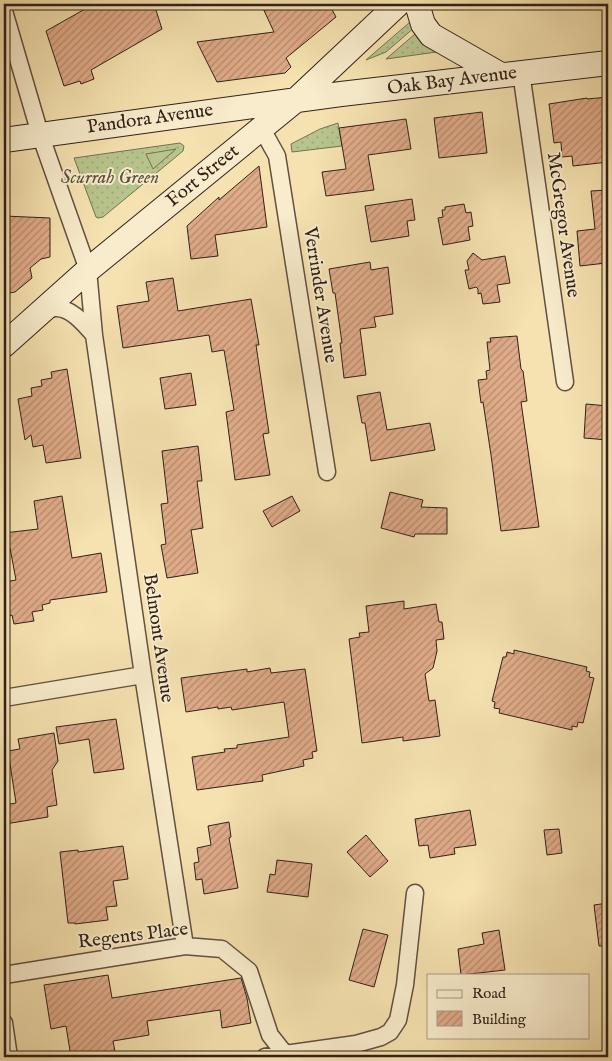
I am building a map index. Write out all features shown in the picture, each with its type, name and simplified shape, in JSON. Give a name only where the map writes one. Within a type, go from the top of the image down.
[{"type":"main road","name":"Fort Street","points":[[4,344],[88,270],[296,100],[398,4]]},
{"type":"main road","points":[[417,4],[423,24],[431,36],[511,74]]},
{"type":"main road","name":"Oak Bay Avenue","points":[[296,100],[608,63]]},
{"type":"main road","name":"Pandora Avenue","points":[[4,140],[296,100]]},
{"type":"street","name":"Belmont Avenue","points":[[4,11],[40,134],[88,270],[94,335],[143,675],[185,946]]},
{"type":"street","name":"McGregor Avenue","points":[[511,74],[565,382]]},
{"type":"street","name":"Verrinder Avenue","points":[[262,129],[277,156],[327,472]]},
{"type":"street","points":[[40,313],[56,308],[69,312],[80,319],[94,335]]},
{"type":"street","points":[[4,698],[143,675]]},
{"type":"street","points":[[264,1057],[356,1044],[381,1037],[390,1032],[398,1020],[405,986],[415,893]]},
{"type":"street","name":"Regents Place","points":[[4,975],[185,946],[222,949],[249,971],[270,1035],[285,1054]]},
{"type":"street","points":[[4,1022],[8,1057]]},
{"type":"green space","points":[[410,22],[415,27],[386,52],[366,60]]},
{"type":"green space","points":[[415,34],[444,51],[386,59]]},
{"type":"green space","points":[[338,123],[342,146],[292,152],[291,144],[320,129]]},
{"type":"green space","name":"Scurrah Green","points":[[180,143],[184,146],[183,151],[103,217],[96,217],[74,158]]},
{"type":"green space","points":[[176,149],[153,169],[146,154]]},
{"type":"building","points":[[94,4],[154,4],[162,29],[91,70],[94,79],[81,84],[80,81],[64,86],[46,31]]},
{"type":"building","points":[[261,4],[329,4],[336,17],[286,58],[291,67],[285,73],[217,82],[197,42],[274,32]]},
{"type":"building","points":[[608,97],[608,162],[573,166],[572,156],[562,157],[561,142],[554,143],[549,104]]},
{"type":"building","points":[[482,112],[487,153],[439,158],[434,118]]},
{"type":"building","points":[[406,119],[411,149],[368,155],[374,190],[326,196],[322,172],[346,169],[339,128]]},
{"type":"building","points":[[259,166],[267,227],[215,235],[218,256],[191,259],[187,226],[219,197],[219,200]]},
{"type":"building","points":[[608,190],[608,259],[606,259],[606,263],[580,266],[577,231],[595,229],[591,191]]},
{"type":"building","points":[[412,199],[415,220],[407,221],[409,236],[371,242],[365,206]]},
{"type":"building","points":[[464,204],[466,213],[471,212],[473,226],[468,227],[470,240],[443,245],[438,218],[443,217],[442,210],[445,210],[445,207]]},
{"type":"building","points":[[4,216],[50,218],[50,257],[41,259],[30,268],[32,278],[15,292],[4,294]]},
{"type":"building","points":[[473,253],[482,260],[505,256],[510,283],[497,285],[500,302],[483,304],[481,293],[478,294],[478,289],[476,287],[469,289],[465,270],[469,270],[467,261]]},
{"type":"building","points":[[370,262],[371,270],[388,267],[393,314],[374,317],[376,327],[360,329],[366,375],[344,378],[340,343],[342,343],[335,293],[333,293],[329,269]]},
{"type":"building","points":[[173,278],[178,311],[251,299],[259,345],[256,345],[269,433],[263,434],[270,475],[235,480],[226,412],[234,410],[224,350],[212,352],[209,335],[123,348],[117,306],[149,301],[146,282]]},
{"type":"building","points":[[517,336],[527,401],[521,402],[539,527],[501,531],[483,402],[481,403],[478,380],[487,379],[486,371],[490,370],[487,342],[491,342],[490,338]]},
{"type":"building","points":[[67,369],[81,458],[46,463],[43,445],[33,447],[31,435],[25,440],[18,399],[32,396],[31,388],[42,386],[41,380],[52,378],[51,372]]},
{"type":"building","points":[[191,373],[196,405],[165,409],[160,378]]},
{"type":"building","points":[[380,392],[387,430],[430,423],[435,450],[371,461],[365,423],[362,423],[357,396]]},
{"type":"building","points":[[586,404],[608,406],[608,440],[584,438]]},
{"type":"building","points":[[198,446],[202,481],[197,481],[203,528],[191,530],[198,573],[167,578],[161,545],[166,544],[161,504],[168,503],[162,451]]},
{"type":"building","points":[[390,492],[423,500],[421,507],[447,508],[447,534],[415,534],[414,537],[381,528]]},
{"type":"building","points":[[62,496],[72,558],[101,553],[107,592],[50,600],[50,603],[42,605],[43,610],[32,612],[34,621],[14,624],[12,615],[4,617],[4,582],[16,580],[10,548],[4,549],[4,533],[38,529],[34,501]]},
{"type":"building","points":[[292,496],[300,511],[272,527],[263,511]]},
{"type":"building","points":[[404,601],[404,609],[436,604],[439,622],[442,622],[444,639],[436,640],[437,651],[433,668],[425,674],[429,701],[435,700],[440,736],[403,741],[403,737],[362,743],[349,639],[360,637],[359,633],[369,632],[366,606]]},
{"type":"building","points":[[514,650],[587,667],[586,671],[590,672],[589,677],[594,678],[583,723],[578,722],[577,727],[572,726],[572,730],[499,713],[500,709],[494,708],[495,702],[492,701],[503,657],[506,657],[507,652],[514,654]]},
{"type":"building","points":[[270,668],[271,673],[305,669],[317,751],[312,752],[313,758],[303,760],[304,766],[262,775],[263,781],[197,790],[192,757],[225,752],[224,749],[237,748],[237,745],[289,737],[284,702],[232,710],[231,707],[218,709],[218,707],[186,712],[181,678],[247,669],[247,672]]},
{"type":"building","points":[[116,719],[124,769],[94,773],[89,739],[59,744],[56,727]]},
{"type":"building","points":[[54,733],[58,761],[52,770],[57,805],[47,807],[48,817],[5,824],[4,805],[16,803],[8,751],[20,749],[18,739]]},
{"type":"building","points":[[470,810],[476,845],[454,848],[455,854],[430,858],[428,845],[419,846],[415,819]]},
{"type":"building","points":[[229,822],[231,837],[229,838],[238,888],[204,894],[202,879],[196,880],[194,863],[199,862],[197,848],[211,845],[208,826]]},
{"type":"building","points":[[559,829],[562,853],[547,855],[544,830]]},
{"type":"building","points":[[366,835],[388,861],[370,877],[347,852]]},
{"type":"building","points":[[123,846],[128,879],[113,881],[117,906],[106,907],[108,920],[75,924],[68,923],[60,852],[78,850],[78,852]]},
{"type":"building","points":[[277,860],[312,864],[308,897],[267,892],[270,874],[275,875]]},
{"type":"building","points":[[608,903],[608,946],[599,946],[594,905]]},
{"type":"building","points":[[363,929],[388,935],[374,987],[349,980]]},
{"type":"building","points":[[499,930],[505,970],[461,974],[458,949],[484,944],[482,933]]},
{"type":"building","points":[[108,975],[112,998],[241,978],[247,998],[251,1023],[222,1028],[220,1010],[147,1021],[149,1035],[113,1041],[116,1057],[71,1057],[66,1026],[51,1029],[44,985]]}]
